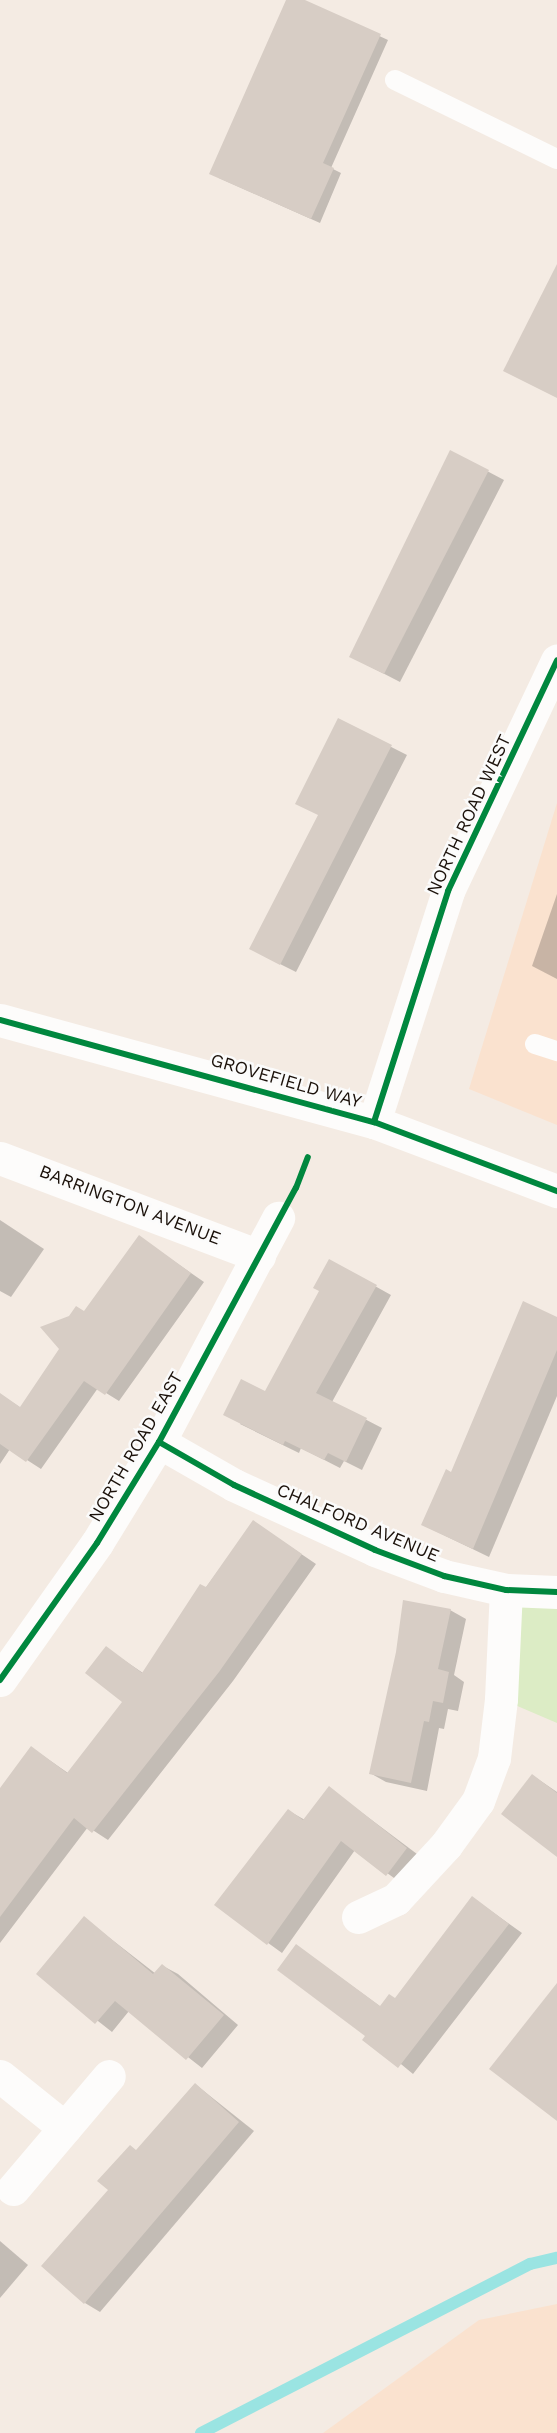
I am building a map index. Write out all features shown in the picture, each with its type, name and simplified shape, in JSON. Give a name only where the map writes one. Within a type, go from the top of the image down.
[{"type":"street","name":"NORTH ROAD WEST","points":[[374,1122],[448,891],[557,660]]},
{"type":"street","name":"GROVEFIELD WAY","points":[[0,1020],[374,1122],[450,1148],[557,1191]]},
{"type":"street","name":"BARRINGTON AVENUE","points":[[0,1158],[259,1256]]},
{"type":"street","name":"NORTH ROAD EAST","points":[[0,1680],[97,1544],[159,1443],[278,1218]]},
{"type":"street","name":"CHALFORD AVENUE","points":[[159,1443],[234,1485],[375,1550],[444,1576],[506,1590],[557,1592]]},
{"type":"street","points":[[358,1917],[396,1899],[446,1845],[478,1801],[494,1758],[501,1699],[506,1590]]},
{"type":"street","points":[[0,2076],[64,2128]]},
{"type":"street","points":[[13,2189],[109,2076]]},
{"type":"lane","points":[[395,80],[557,159]]},
{"type":"lane","points":[[535,1044],[557,1052]]},
{"type":"shaded area","points":[[557,803],[557,1125],[469,1089]]},
{"type":"shaded area","points":[[557,2304],[557,2433],[323,2433],[479,2320]]},
{"type":"green space","points":[[506,1590],[557,1592],[557,1723],[501,1699]]},
{"type":"building","points":[[286,0],[305,0],[381,34],[323,163],[334,168],[311,219],[209,174]]},
{"type":"building","points":[[557,264],[557,398],[503,371]]},
{"type":"building","points":[[450,450],[489,470],[384,674],[349,657]]},
{"type":"building","points":[[338,718],[392,745],[280,965],[249,949],[318,815],[295,804]]},
{"type":"building","points":[[139,1235],[191,1273],[105,1395],[84,1381],[26,1462],[0,1444],[0,1393],[20,1407],[59,1349],[40,1327],[69,1316],[76,1306],[84,1311]]},
{"type":"building","points":[[329,1259],[377,1285],[316,1393],[367,1418],[346,1462],[328,1453],[324,1460],[285,1441],[283,1445],[223,1415],[241,1379],[265,1391],[319,1291],[313,1288]]},
{"type":"building","points":[[523,1301],[557,1317],[557,1350],[473,1549],[421,1525],[446,1469],[451,1472]]},
{"type":"building","points":[[253,1520],[302,1554],[219,1672],[92,1833],[74,1818],[0,1917],[0,1788],[31,1746],[67,1773],[122,1702],[85,1673],[106,1646],[142,1673],[200,1584],[206,1587]]},
{"type":"building","points":[[403,1600],[451,1609],[438,1669],[449,1672],[443,1703],[433,1701],[429,1722],[424,1721],[411,1783],[369,1774],[396,1652]]},
{"type":"building","points":[[532,1774],[557,1793],[557,1857],[501,1814]]},
{"type":"building","points":[[329,1786],[407,1848],[386,1876],[341,1841],[267,1945],[214,1905],[288,1809],[303,1820]]},
{"type":"building","points":[[472,1896],[509,1924],[398,2068],[362,2040],[365,2036],[277,1970],[296,1944],[380,2006],[389,1994],[395,1998]]},
{"type":"building","points":[[84,1916],[153,1974],[162,1964],[224,2015],[186,2060],[115,2001],[95,2024],[36,1974]]},
{"type":"building","points":[[557,1983],[557,2121],[489,2069]]},
{"type":"building","points":[[195,2083],[239,2122],[84,2304],[41,2266],[108,2190],[97,2181],[130,2145],[136,2150]]},
{"type":"waterway","points":[[201,2433],[530,2264],[557,2258]]},
{"type":"cycle path","points":[[374,1122],[448,891],[557,660]]},
{"type":"cycle path","points":[[0,1020],[374,1122],[557,1191]]},
{"type":"cycle path","points":[[0,1680],[97,1543],[159,1442],[296,1188],[308,1157]]},
{"type":"cycle path","points":[[159,1442],[234,1485],[375,1550],[444,1576],[506,1590],[557,1592]]}]
